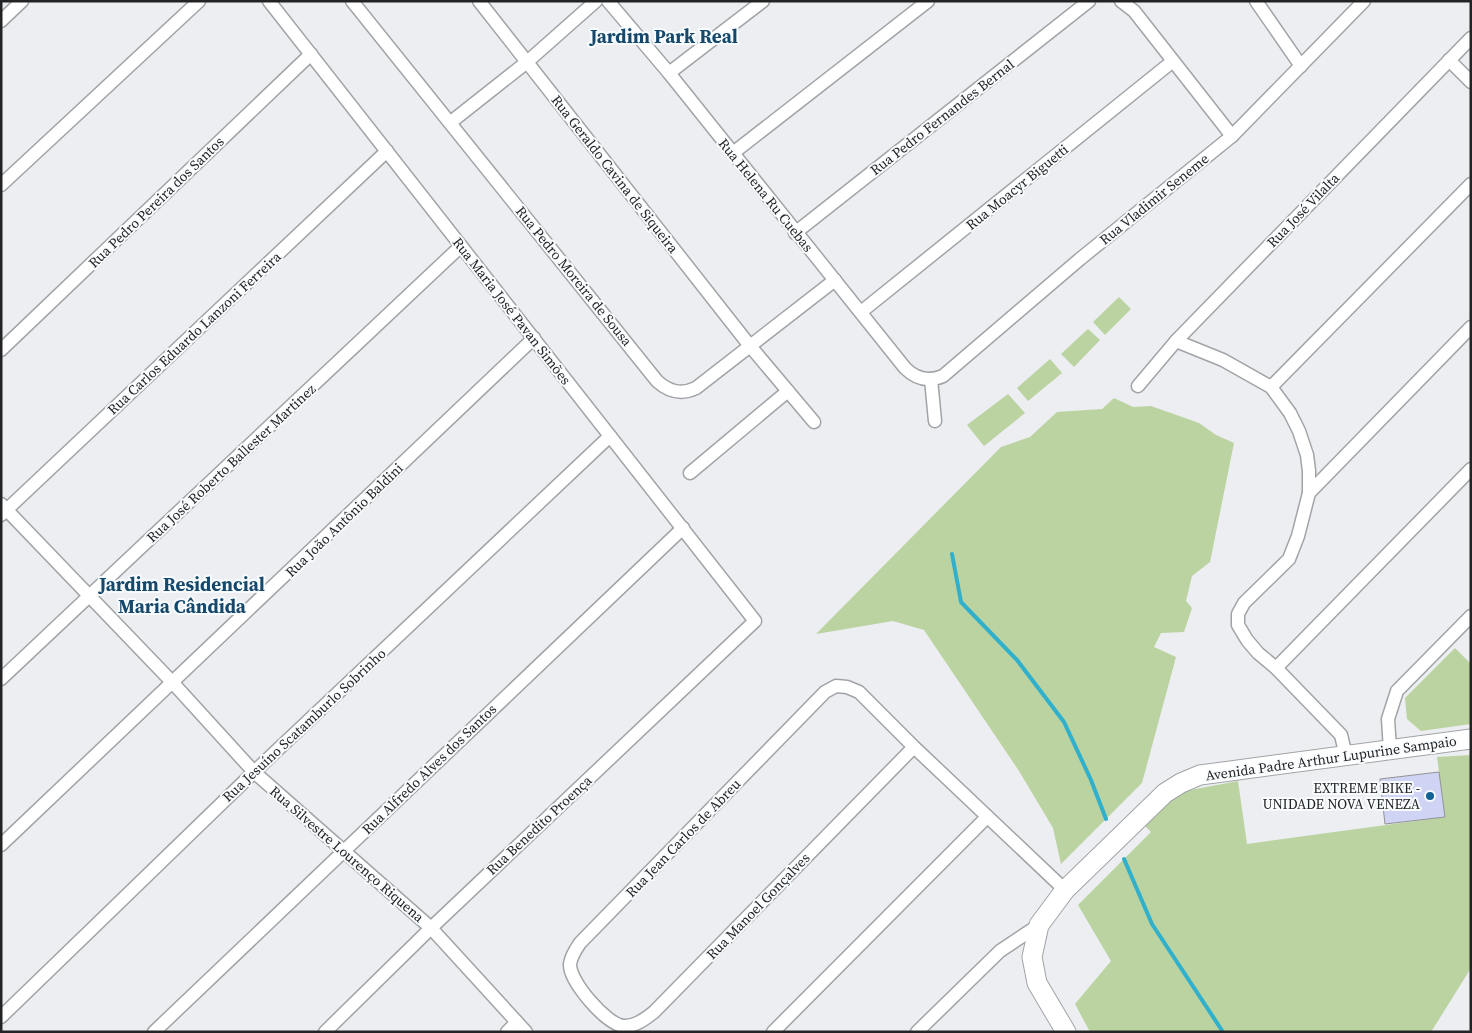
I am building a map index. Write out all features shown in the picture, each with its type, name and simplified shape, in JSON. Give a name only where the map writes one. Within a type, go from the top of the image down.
[{"type":"main road","name":"Avenida Padre Arthur Lupurine Sampaio","points":[[1063,1030],[1037,984],[1032,957],[1039,925],[1065,890],[1165,793],[1182,782],[1200,775],[1471,739]]},
{"type":"street","points":[[1,21],[22,1]]},
{"type":"street","points":[[1,185],[199,1]]},
{"type":"street","name":"Rua Maria José Pavan Simões","points":[[268,1],[756,621]]},
{"type":"street","name":"Rua Pedro Moreira de Sousa","points":[[352,1],[661,385],[675,392],[691,391],[700,386],[835,280]]},
{"type":"street","name":"Rua Geraldo Cavina de Siqueira","points":[[479,1],[750,346],[814,422]]},
{"type":"street","points":[[451,122],[527,62],[596,1]]},
{"type":"street","name":"Rua Helena Ru Cuebas","points":[[608,1],[733,153],[795,233],[908,372],[930,380]]},
{"type":"street","points":[[668,73],[763,1]]},
{"type":"street","points":[[733,153],[928,1]]},
{"type":"street","name":"Rua Pedro Fernandes Bernal","points":[[795,233],[1089,1]]},
{"type":"street","points":[[1120,1],[1134,11],[1232,136]]},
{"type":"street","points":[[1256,1],[1301,66]]},
{"type":"street","name":"Rua Vladimir Seneme","points":[[930,380],[944,376],[1080,259],[1232,136],[1364,1]]},
{"type":"street","name":"Rua José Vilalta","points":[[1138,386],[1176,341],[1471,38]]},
{"type":"street","name":"Rua Pedro Pereira dos Santos","points":[[1,350],[311,54]]},
{"type":"street","points":[[1449,60],[1471,82]]},
{"type":"street","name":"Rua Moacyr Biguetti","points":[[861,312],[1173,61]]},
{"type":"street","name":"Rua Carlos Eduardo Lanzoni Ferreira","points":[[3,510],[387,151]]},
{"type":"street","points":[[1271,387],[1471,184]]},
{"type":"street","name":"Rua José Roberto Ballester Martinez","points":[[1,679],[461,246]]},
{"type":"street","points":[[1309,493],[1471,326]]},
{"type":"street","name":"Rua João Antônio Baldini","points":[[1,845],[534,338]]},
{"type":"street","points":[[1176,341],[1223,360],[1271,387],[1290,413],[1299,431],[1307,455],[1309,493],[1298,536],[1289,559],[1244,603],[1238,614],[1238,625],[1247,640],[1258,652],[1342,735],[1346,756]]},
{"type":"street","points":[[930,380],[934,421]]},
{"type":"street","points":[[690,473],[788,392]]},
{"type":"street","name":"Rua Jesuíno Scatamburlo Sobrinho","points":[[1,1017],[254,772],[610,436]]},
{"type":"street","points":[[1276,668],[1471,469]]},
{"type":"street","name":"Rua Silvestre Lourenço Riquena","points":[[3,510],[90,596],[254,772],[431,928],[521,1027]]},
{"type":"street","name":"Rua Alfredo Alves dos Santos","points":[[154,1032],[683,528]]},
{"type":"street","points":[[1390,750],[1388,719],[1397,691],[1471,616]]},
{"type":"street","name":"Rua Benedito Proença","points":[[325,1032],[431,928],[756,621]]},
{"type":"street","name":"Rua Jean Carlos de Abreu","points":[[593,1003],[572,977],[570,964],[574,952],[580,943],[825,692],[836,686],[847,686],[860,692],[914,747]]},
{"type":"street","points":[[914,747],[1065,890]]},
{"type":"street","name":"Rua Manoel Gonçalves","points":[[593,1003],[610,1020],[623,1026],[640,1023],[654,1012],[914,747]]},
{"type":"street","points":[[773,1032],[987,817]]},
{"type":"street","points":[[917,1032],[1000,951],[1039,925]]},
{"type":"street","points":[[507,1032],[521,1027]]},
{"type":"green space","points":[[1119,297],[1131,309],[1105,335],[1093,322]]},
{"type":"green space","points":[[1088,329],[1100,340],[1074,367],[1061,354]]},
{"type":"green space","points":[[1050,359],[1062,373],[1028,401],[1017,388]]},
{"type":"green space","points":[[1008,394],[1025,413],[984,446],[967,425]]},
{"type":"green space","points":[[1114,398],[1133,407],[1151,406],[1199,423],[1216,435],[1234,443],[1210,562],[1192,576],[1186,601],[1192,608],[1184,632],[1161,633],[1154,647],[1176,657],[1142,783],[1061,864],[1053,828],[1019,771],[924,630],[893,621],[816,634],[1001,447],[1030,437],[1057,412],[1102,409]]},
{"type":"green space","points":[[1455,648],[1471,664],[1471,724],[1421,731],[1407,719],[1405,698]]},
{"type":"green space","points":[[1471,755],[1471,968],[1431,1032],[1090,1032],[1075,1004],[1111,961],[1078,905],[1151,832],[1144,825],[1159,809],[1185,791],[1238,781],[1247,844],[1445,817],[1437,757]]},
{"type":"building","points":[[1439,772],[1445,817],[1385,824],[1380,779]]},
{"type":"waterway","points":[[952,554],[961,602],[1017,660],[1064,722],[1091,780],[1106,819]]},
{"type":"waterway","points":[[1124,859],[1152,924],[1223,1032]]},
{"type":"place","name":"EXTREME BIKE - UNIDADE NOVA VENEZA","points":[[1430,796]]},
{"type":"district","name":"Jardim Park Real","points":[[664,36]]},
{"type":"district","name":"Jardim Residencial Maria Cândida","points":[[182,595]]}]
